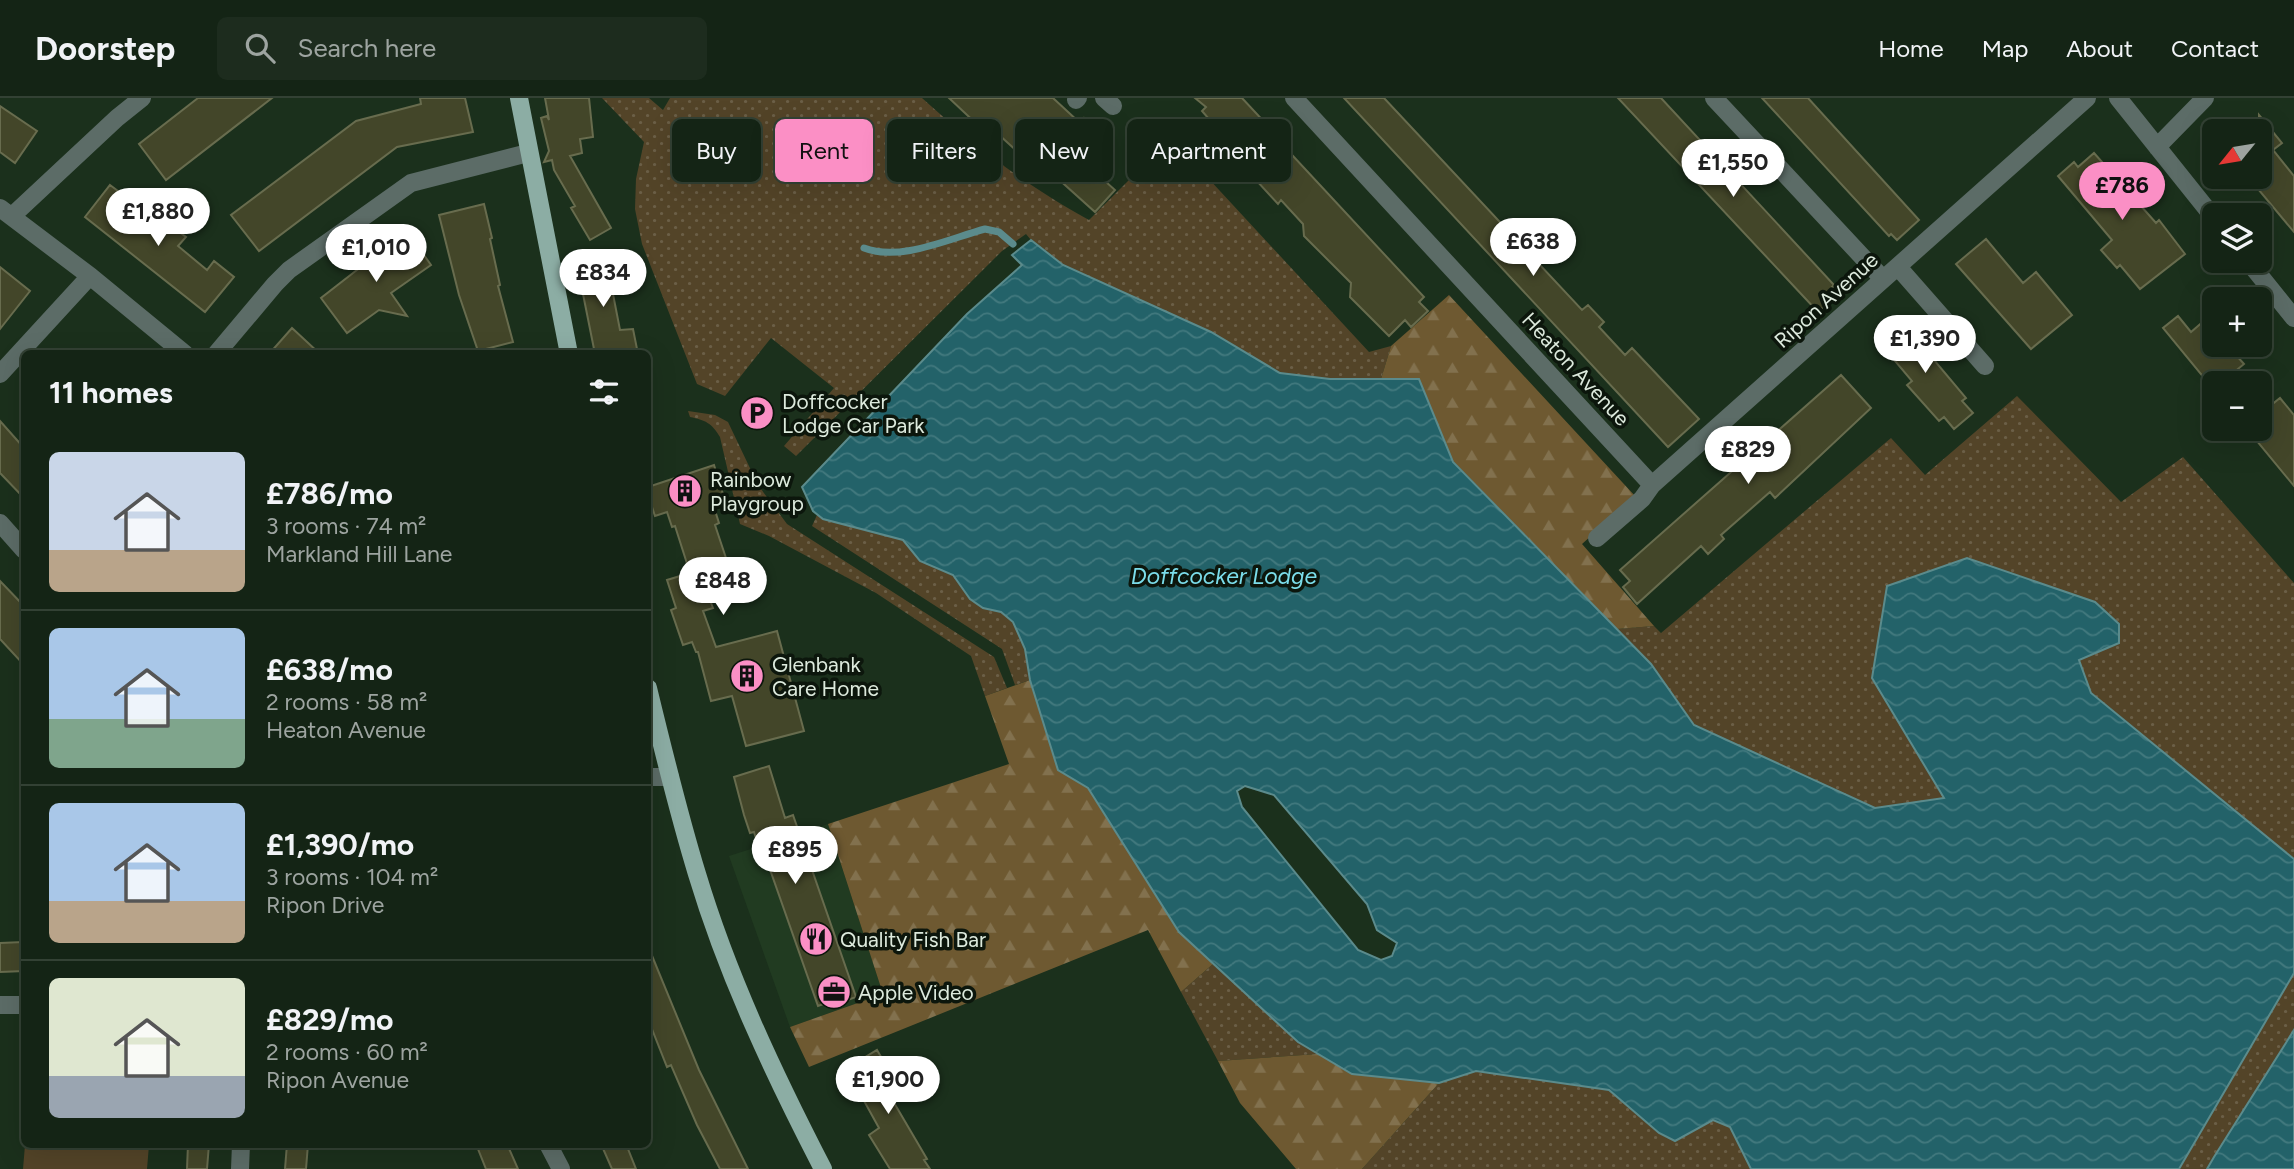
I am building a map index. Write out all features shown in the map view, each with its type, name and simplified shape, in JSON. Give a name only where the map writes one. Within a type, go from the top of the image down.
[{"type":"main road","points":[[519,98],[568,350]]},
{"type":"main road","points":[[651,700],[697,876],[745,1007],[823,1169]]},
{"type":"street","points":[[142,98],[6,212],[90,275],[181,350]]},
{"type":"street","name":"Heaton Avenue","points":[[1294,98],[1653,485]]},
{"type":"street","points":[[1714,98],[1883,279]]},
{"type":"street","name":"Ripon Avenue","points":[[1597,538],[2087,98]]},
{"type":"street","points":[[2118,98],[2202,203]]},
{"type":"street","points":[[2157,147],[2205,98]]},
{"type":"street","points":[[219,350],[289,270],[399,190],[423,179],[528,153]]},
{"type":"street","points":[[1898,267],[1985,366]]},
{"type":"street","points":[[2258,273],[2294,318]]},
{"type":"street","points":[[22,350],[90,275]]},
{"type":"street","points":[[0,374],[21,351]]},
{"type":"street","points":[[0,523],[21,547]]},
{"type":"street","points":[[651,777],[670,777]]},
{"type":"street","points":[[0,1005],[21,1006]]},
{"type":"street","points":[[240,1169],[241,1148]]},
{"type":"street","points":[[550,1148],[561,1169]]},
{"type":"shaded area","points":[[602,98],[649,98],[663,110],[670,98],[922,98],[946,119],[887,119],[887,182],[1001,182],[1001,163],[1015,173],[1015,182],[1028,182],[1089,220],[1127,182],[1212,182],[1369,352],[1391,346],[1381,379],[1330,379],[1280,373],[1210,332],[1063,265],[1026,234],[1002,251],[796,456],[784,446],[834,388],[771,338],[725,396],[697,384],[642,244],[635,209],[636,179],[644,142]]},
{"type":"shaded area","points":[[2017,396],[2121,502],[2183,457],[2294,583],[2294,859],[2091,693],[2079,660],[2095,602],[1967,558],[1887,586],[1872,678],[1944,798],[1876,808],[1694,725],[1653,666],[1617,629],[1654,626],[1661,633],[1891,438],[1925,475]]},
{"type":"shaded area","points":[[688,411],[715,415],[728,422],[758,485],[787,524],[994,657],[1007,688],[985,696],[971,656],[876,593],[769,536],[740,524],[720,437],[708,423],[690,417]]},
{"type":"shaded area","points":[[817,515],[823,519],[903,540],[920,561],[953,575],[970,599],[983,608],[1001,612],[1013,622],[1025,649],[1030,680],[1015,685],[1002,649],[812,526]]},
{"type":"shaded area","points":[[828,824],[883,994],[790,1027],[729,856]]},
{"type":"shaded area","points":[[1213,964],[1298,1042],[1318,1054],[1218,1061],[1181,992]]},
{"type":"shaded area","points":[[2294,973],[2294,1030],[2207,1169],[2179,1169]]},
{"type":"shaded area","points":[[1475,1071],[1609,1090],[1659,1133],[1675,1141],[1713,1120],[1730,1127],[1751,1169],[1362,1169],[1439,1083]]},
{"type":"shaded area","points":[[25,1148],[149,1148],[147,1169],[23,1169]]},
{"type":"green space","points":[[1449,295],[1635,496],[1582,544],[1654,626],[1617,629],[1453,461],[1419,379],[1381,379],[1391,346]]},
{"type":"green space","points":[[1030,680],[1058,770],[1088,788],[1179,932],[1213,964],[1181,992],[1148,930],[809,1067],[790,1027],[883,994],[828,824],[1009,764],[985,696]]},
{"type":"green space","points":[[1318,1054],[1353,1074],[1439,1083],[1362,1169],[1296,1169],[1240,1103],[1218,1061]]},
{"type":"water","name":"Doffcocker Lodge","points":[[1031,240],[1063,265],[1211,332],[1280,373],[1330,379],[1419,379],[1453,462],[1651,664],[1694,725],[1875,808],[1944,798],[1872,678],[1887,586],[1967,558],[2095,602],[2119,624],[2119,643],[2079,660],[2091,693],[2294,859],[2294,973],[2179,1169],[1751,1169],[1730,1127],[1713,1120],[1675,1141],[1659,1133],[1609,1090],[1476,1071],[1439,1083],[1352,1074],[1298,1042],[1179,932],[1088,788],[1058,770],[1030,680],[1025,649],[1013,622],[1001,612],[983,608],[970,599],[953,575],[920,561],[903,540],[823,519],[813,511],[802,487],[967,314],[1022,265],[1012,255]],"holes":[[[1245,786],[1274,795],[1367,904],[1377,930],[1397,943],[1392,956],[1381,960],[1358,950],[1242,807],[1237,791]]]},
{"type":"water","points":[[2294,1030],[2294,1169],[2207,1169],[2214,1157]]},
{"type":"building","points":[[198,98],[272,98],[166,180],[139,144]]},
{"type":"building","points":[[420,98],[465,98],[473,132],[397,147],[259,251],[231,215],[356,121],[421,104]]},
{"type":"building","points":[[545,98],[589,98],[593,137],[580,139],[582,153],[570,156],[611,228],[590,240],[571,208],[575,206],[554,170],[552,160],[544,162],[549,151],[541,118],[547,116],[549,120]]},
{"type":"building","points":[[949,98],[1053,98],[1076,119],[1015,119],[1015,149],[1001,137],[1001,119],[971,119]]},
{"type":"building","points":[[1195,98],[1242,98],[1262,119],[1209,119],[1202,111],[1206,107]]},
{"type":"building","points":[[1344,98],[1384,98],[1582,310],[1588,305],[1604,322],[1599,327],[1625,355],[1632,348],[1699,419],[1668,447]]},
{"type":"building","points":[[1618,98],[1661,98],[1834,285],[1832,287],[1838,293],[1818,312]]},
{"type":"building","points":[[1762,98],[1808,98],[1919,220],[1897,240],[1891,234],[1889,236]]},
{"type":"building","points":[[0,106],[37,131],[15,163],[0,152]]},
{"type":"building","points":[[2272,131],[2282,143],[2273,150],[2294,176],[2294,232],[2258,189],[2272,189]]},
{"type":"building","points":[[2094,153],[2156,223],[2159,220],[2185,254],[2140,289],[2120,265],[2117,268],[2101,250],[2112,240],[2058,176],[2074,162],[2078,167]]},
{"type":"building","points":[[1291,154],[1424,297],[1419,302],[1428,311],[1411,327],[1405,320],[1389,336],[1350,297],[1351,283],[1304,236],[1303,224],[1281,200],[1278,204],[1258,182],[1291,182]]},
{"type":"building","points":[[1062,182],[1106,182],[1115,190],[1095,212]]},
{"type":"building","points":[[110,185],[186,237],[178,246],[207,270],[214,261],[234,277],[205,312],[85,217]]},
{"type":"building","points":[[484,204],[492,238],[490,239],[500,285],[498,286],[513,342],[478,350],[459,295],[439,215]]},
{"type":"building","points":[[407,231],[431,265],[391,293],[407,316],[379,310],[347,333],[321,298]]},
{"type":"building","points":[[1986,239],[2023,283],[2036,272],[2072,315],[2031,349],[1956,264]]},
{"type":"building","points":[[605,253],[620,330],[633,329],[637,350],[594,350],[576,259]]},
{"type":"building","points":[[0,267],[30,291],[0,329]]},
{"type":"building","points":[[2178,316],[2191,332],[2202,323],[2202,357],[2238,357],[2244,364],[2236,371],[2202,371],[2202,375],[2163,328]]},
{"type":"building","points":[[1898,317],[1966,398],[1962,401],[1973,413],[1954,429],[1944,417],[1939,421],[1907,385],[1912,381],[1875,337]]},
{"type":"building","points":[[292,328],[316,350],[273,350]]},
{"type":"building","points":[[1841,375],[1871,408],[1775,498],[1770,492],[1721,535],[1724,539],[1708,554],[1701,546],[1637,604],[1623,587],[1630,581],[1620,570]]},
{"type":"building","points":[[2280,398],[2294,415],[2294,486],[2257,441],[2272,441],[2272,404]]},
{"type":"building","points":[[0,421],[21,445],[21,495],[0,473]]},
{"type":"building","points":[[714,465],[723,494],[711,498],[719,523],[715,525],[727,561],[700,569],[704,568],[711,590],[707,592],[713,608],[703,611],[716,647],[777,631],[804,731],[746,746],[732,696],[711,701],[698,652],[692,642],[683,645],[671,610],[676,608],[667,580],[690,573],[675,526],[672,527],[667,512],[655,516],[651,504],[651,486]]},
{"type":"building","points":[[0,581],[21,603],[21,662],[0,639]]},
{"type":"building","points":[[769,766],[785,818],[793,815],[856,997],[837,1004],[835,1000],[818,1006],[761,844],[758,845],[754,832],[750,833],[744,815],[734,777]]},
{"type":"building","points":[[21,942],[21,971],[0,972],[0,943]]},
{"type":"building","points":[[651,953],[699,1070],[748,1169],[720,1169],[671,1065],[667,1067],[651,1027]]},
{"type":"building","points":[[877,1050],[903,1094],[893,1101],[927,1159],[924,1160],[930,1169],[890,1169],[869,1135],[879,1128],[858,1090],[865,1086],[854,1064]]},
{"type":"building","points":[[188,1148],[209,1148],[207,1169],[187,1169]]},
{"type":"building","points":[[287,1148],[308,1148],[306,1169],[285,1169]]},
{"type":"building","points":[[478,1148],[509,1148],[518,1169],[486,1169]]},
{"type":"building","points":[[603,1148],[628,1148],[636,1169],[612,1169]]},
{"type":"waterway","points":[[864,248],[878,252],[908,251],[985,229],[999,232],[1013,244]]},
{"type":"place","name":"Doffcocker Lodge Car Park","points":[[757,413]]},
{"type":"place","name":"Rainbow Playgroup","points":[[685,491]]},
{"type":"place","name":"Glenbank Care Home","points":[[747,676]]},
{"type":"place","name":"Quality Fish Bar","points":[[816,939]]},
{"type":"place","name":"Apple Video","points":[[834,992]]}]
